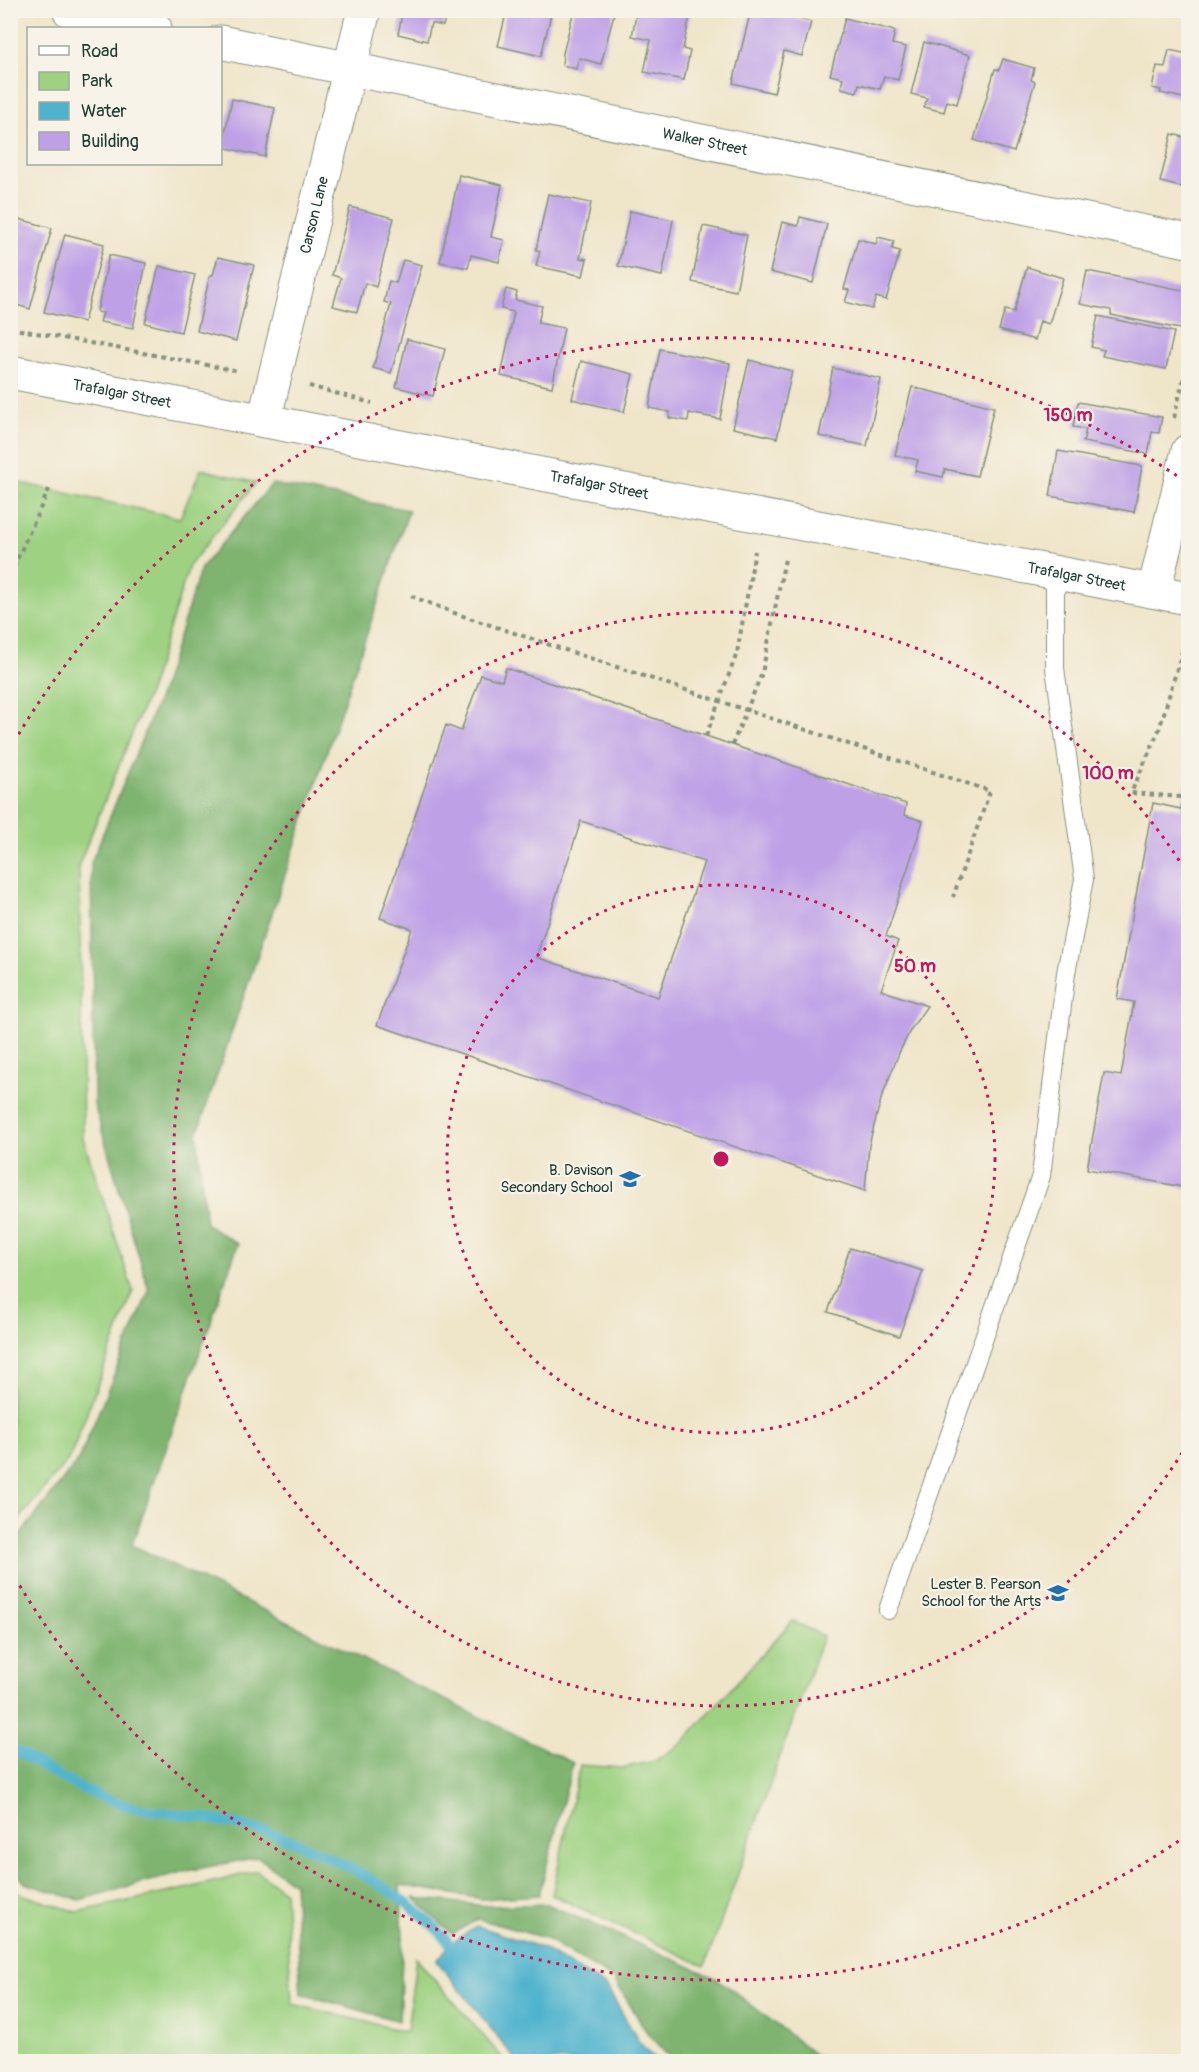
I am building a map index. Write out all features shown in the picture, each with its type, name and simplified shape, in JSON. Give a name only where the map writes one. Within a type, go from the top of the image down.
[{"type":"street","points":[[69,10],[150,27]]},
{"type":"street","name":"Carson Lane","points":[[264,421],[364,10]]},
{"type":"street","name":"Walker Street","points":[[222,42],[1188,242]]},
{"type":"street","name":"Trafalgar Street","points":[[10,372],[1188,598]]},
{"type":"street","points":[[1154,591],[1188,451]]},
{"type":"lane","points":[[888,1610],[1041,1176],[1066,973],[1084,879],[1055,668],[1055,572]]},
{"type":"path","points":[[10,328],[246,372]]},
{"type":"path","points":[[306,385],[380,405]]},
{"type":"path","points":[[10,575],[49,489]]},
{"type":"path","points":[[706,736],[737,653],[762,515]]},
{"type":"path","points":[[732,745],[762,673],[784,559]]},
{"type":"path","points":[[411,596],[457,614],[990,791],[953,897]]},
{"type":"path","points":[[1181,797],[1131,793],[1159,730],[1188,630]]},
{"type":"green space","points":[[201,469],[256,483],[189,566],[150,689],[79,864],[83,1138],[133,1291],[70,1457],[11,1529],[11,481],[180,518]]},
{"type":"green space","points":[[272,484],[409,510],[197,1134],[206,1224],[238,1244],[132,1545],[573,1763],[539,1895],[482,1899],[400,1885],[403,1937],[399,2021],[301,1994],[294,1884],[258,1857],[182,1872],[79,1900],[25,1883],[11,1865],[11,1547],[79,1459],[149,1291],[94,1104],[91,863],[160,695],[201,568]]},
{"type":"green space","points":[[792,1621],[823,1636],[705,1966],[552,1895],[580,1765],[622,1768],[655,1761],[681,1744]]},
{"type":"green space","points":[[257,1871],[285,1892],[292,2004],[407,2032],[416,1958],[505,2061],[11,2061],[11,1891],[77,1912]]},
{"type":"green space","points":[[414,1898],[488,1906],[547,1904],[718,1979],[823,2061],[673,2061],[648,2034],[614,1979],[545,1938],[478,1919],[452,1934]]},
{"type":"water","points":[[477,1926],[542,1948],[607,1987],[639,2042],[657,2061],[517,2061],[437,1961],[450,1944]]},
{"type":"building","points":[[403,10],[447,10],[443,26],[431,23],[427,41],[398,34]]},
{"type":"building","points":[[507,10],[552,10],[541,56],[498,46]]},
{"type":"building","points":[[574,10],[615,10],[601,64],[579,58],[576,69],[562,65]]},
{"type":"building","points":[[637,10],[691,10],[683,49],[690,51],[684,80],[644,72],[651,40],[632,36]]},
{"type":"building","points":[[751,10],[764,10],[811,22],[802,56],[784,51],[774,93],[733,83]]},
{"type":"building","points":[[845,18],[895,31],[892,44],[906,47],[898,80],[884,76],[880,89],[859,84],[857,92],[841,88],[843,78],[830,75]]},
{"type":"building","points":[[924,42],[970,55],[957,104],[947,101],[944,112],[924,107],[927,98],[911,94]]},
{"type":"building","points":[[1169,50],[1188,54],[1188,99],[1160,93],[1161,90],[1152,88],[1157,66],[1165,67]]},
{"type":"building","points":[[1003,59],[1034,68],[1031,80],[1035,82],[1014,152],[974,140],[995,69],[999,70]]},
{"type":"building","points":[[232,99],[275,108],[265,157],[222,147]]},
{"type":"building","points":[[1172,134],[1188,138],[1188,181],[1183,180],[1181,187],[1160,182]]},
{"type":"building","points":[[459,175],[502,185],[491,237],[504,240],[499,262],[471,255],[468,268],[440,262]]},
{"type":"building","points":[[548,194],[591,203],[580,258],[587,259],[583,276],[536,266],[540,251],[536,250]]},
{"type":"building","points":[[350,207],[394,218],[376,287],[365,283],[357,312],[333,306],[341,278],[332,275]]},
{"type":"building","points":[[630,211],[673,220],[662,276],[618,266]]},
{"type":"building","points":[[800,217],[827,224],[813,283],[770,272],[782,222],[798,226]]},
{"type":"building","points":[[15,218],[52,228],[30,309],[10,303],[10,235]]},
{"type":"building","points":[[703,226],[747,235],[736,291],[692,282]]},
{"type":"building","points":[[65,234],[104,244],[84,322],[44,312]]},
{"type":"building","points":[[878,237],[894,241],[892,249],[900,251],[886,300],[876,297],[872,309],[845,302],[849,290],[844,289],[858,239],[876,244]]},
{"type":"building","points":[[109,255],[146,263],[133,328],[100,322],[103,313],[97,312]]},
{"type":"building","points":[[218,257],[254,265],[236,341],[197,331],[210,275],[213,275]]},
{"type":"building","points":[[403,260],[422,265],[391,373],[373,368],[391,304],[384,302],[389,281],[396,283]]},
{"type":"building","points":[[159,266],[195,275],[181,332],[145,323]]},
{"type":"building","points":[[1027,267],[1063,278],[1049,324],[1040,321],[1035,340],[999,330],[1005,310],[1014,312]]},
{"type":"building","points":[[1087,271],[1188,291],[1185,330],[1111,315],[1111,310],[1080,304]]},
{"type":"building","points":[[506,289],[517,292],[515,300],[542,306],[538,323],[564,328],[552,387],[501,376],[514,312],[501,309]]},
{"type":"building","points":[[1098,316],[1174,332],[1166,369],[1102,356],[1104,350],[1091,347]]},
{"type":"building","points":[[407,339],[445,349],[433,396],[396,387]]},
{"type":"building","points":[[660,349],[730,363],[720,419],[689,413],[688,421],[669,418],[670,412],[649,408]]},
{"type":"building","points":[[749,360],[792,371],[777,438],[733,428]]},
{"type":"building","points":[[581,361],[633,374],[624,412],[572,399]]},
{"type":"building","points":[[833,368],[881,379],[867,446],[819,436]]},
{"type":"building","points":[[912,387],[994,407],[977,476],[945,469],[943,477],[915,471],[918,460],[895,455]]},
{"type":"building","points":[[1078,402],[1162,417],[1159,433],[1152,432],[1148,454],[1083,442],[1086,429],[1073,427]]},
{"type":"building","points":[[1058,451],[1142,466],[1134,512],[1050,496]]},
{"type":"building","points":[[506,668],[906,804],[904,815],[923,821],[886,936],[898,941],[881,990],[927,1006],[911,1029],[899,1053],[881,1099],[869,1145],[865,1191],[377,1025],[412,929],[380,918],[446,725],[461,731],[481,675],[502,681]],"holes":[[[581,821],[704,862],[658,997],[536,957]]]},
{"type":"building","points":[[1186,784],[1188,785],[1188,1188],[1087,1169],[1104,1073],[1121,1076],[1134,1002],[1117,999],[1153,803],[1181,809]]},
{"type":"building","points":[[850,1248],[923,1271],[899,1336],[828,1312]]},
{"type":"waterway","points":[[10,1747],[66,1780],[109,1800],[135,1808],[199,1817],[261,1830],[323,1854],[371,1879],[415,1909],[450,1944]]},
{"type":"place","name":"B. Davison Secondary School","points":[[630,1179]]},
{"type":"place","name":"Lester B. Pearson School for the Arts","points":[[1058,1593]]}]
